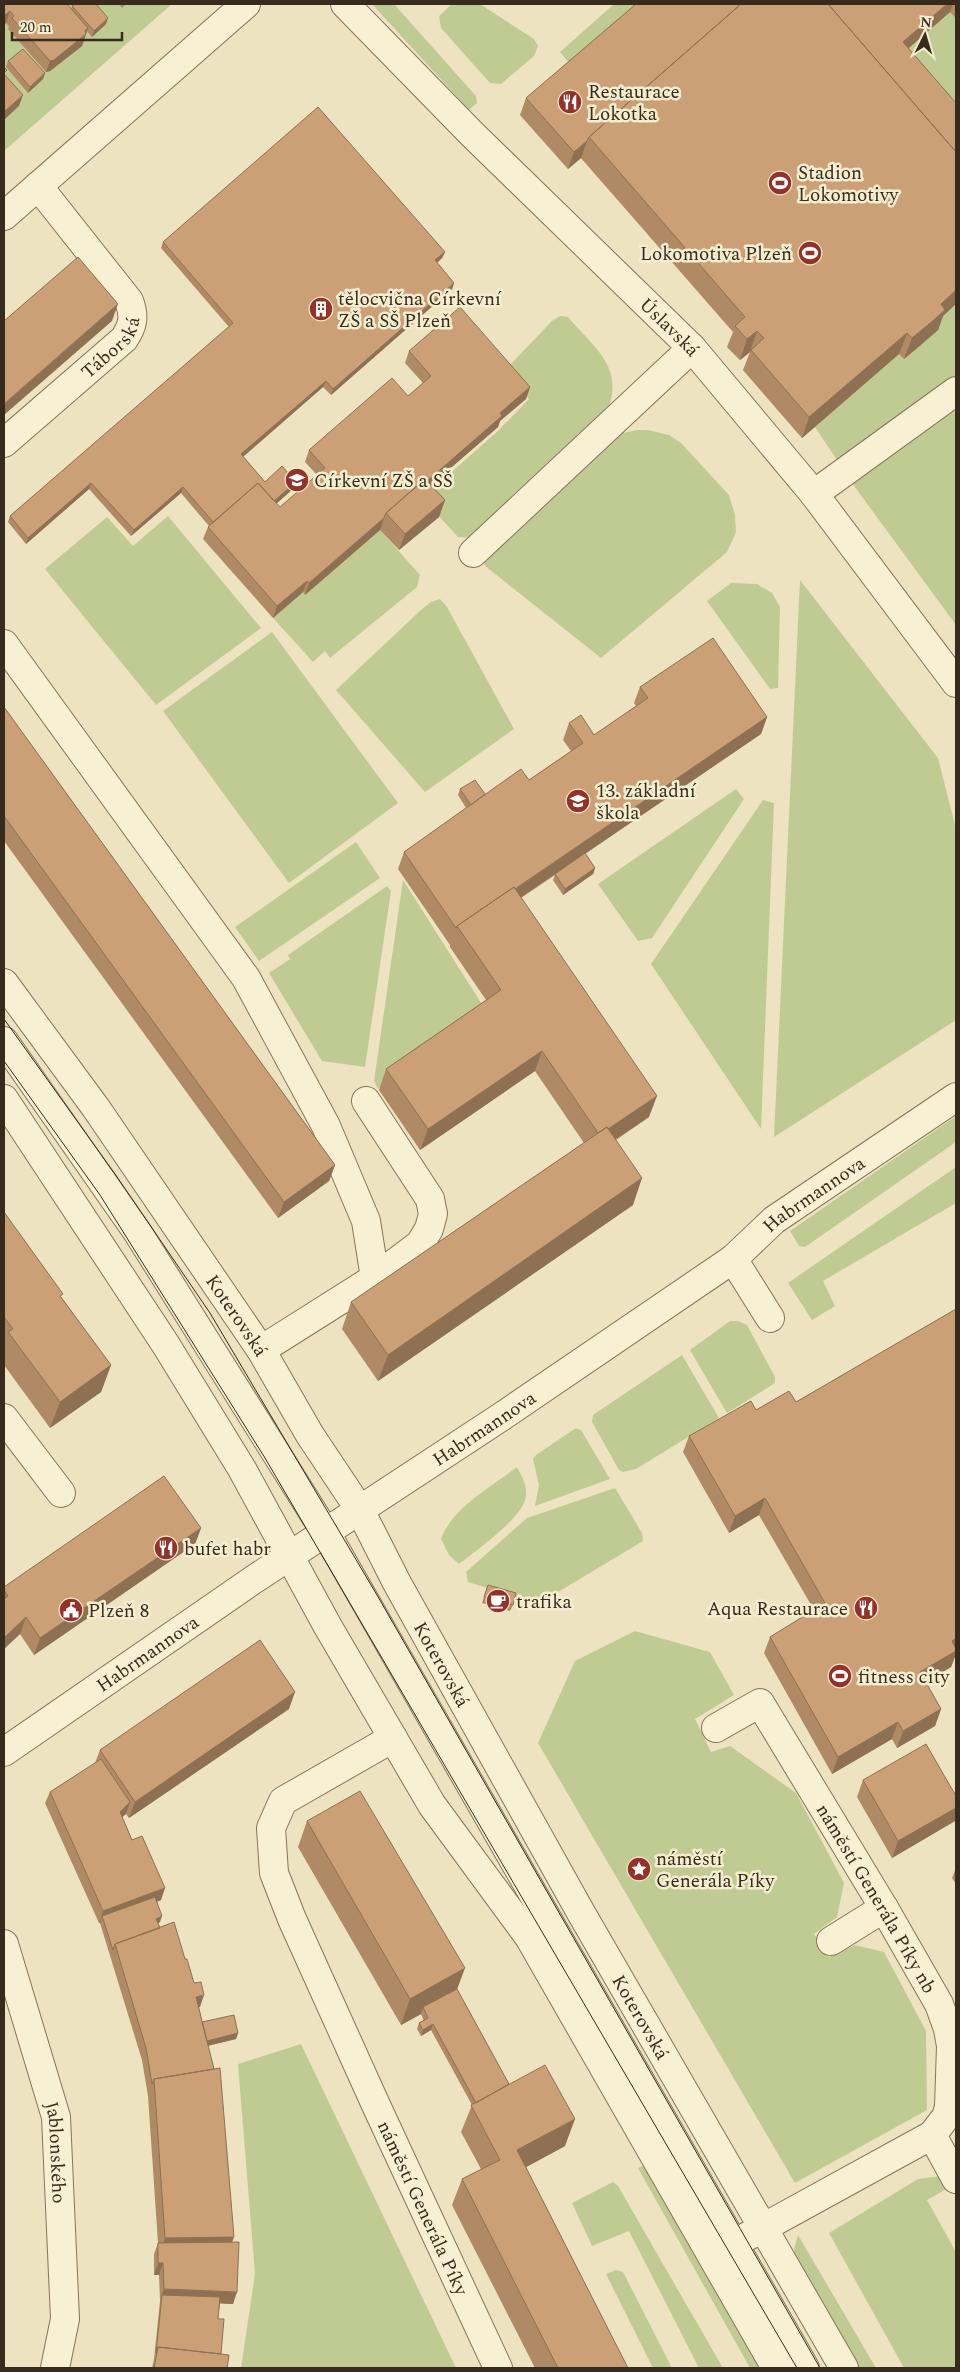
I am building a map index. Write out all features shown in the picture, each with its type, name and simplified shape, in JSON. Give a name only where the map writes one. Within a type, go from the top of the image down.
[{"type":"street","points":[[4,216],[246,4]]},
{"type":"street","name":"Úslavská","points":[[345,4],[472,134],[692,348],[814,494],[953,672]]},
{"type":"street","name":"Táborská","points":[[4,443],[124,339],[131,328],[134,313],[129,301],[38,186]]},
{"type":"street","points":[[473,554],[692,348]]},
{"type":"street","points":[[814,494],[956,391]]},
{"type":"street","points":[[4,644],[246,978],[326,1126],[366,1222],[375,1278]]},
{"type":"street","name":"Koterovská","points":[[4,983],[96,1108],[261,1350],[310,1435],[360,1510],[397,1583],[580,1911],[844,2368]]},
{"type":"street","name":"Koterovská","points":[[4,1041],[138,1233],[326,1533],[723,2250],[776,2368]]},
{"type":"street","name":"Habrmannova","points":[[4,1752],[289,1556],[733,1259],[774,1220],[956,1097]]},
{"type":"street","name":"Koterovská","points":[[4,1099],[166,1345],[242,1469],[289,1556],[432,1805],[529,1937],[723,2250],[805,2368]]},
{"type":"street","points":[[261,1350],[375,1278],[420,1244],[429,1230],[433,1214],[430,1199],[366,1101]]},
{"type":"street","points":[[733,1259],[770,1318]]},
{"type":"street","points":[[4,1418],[60,1493]]},
{"type":"street","name":"náměstí Generála Píky nb","points":[[716,1728],[760,1703],[884,1908],[939,2004],[948,2029],[951,2046],[953,2105]]},
{"type":"street","name":"náměstí Generála Píky","points":[[393,1738],[283,1801],[271,1828],[274,1873],[292,1919],[375,2103],[498,2368]]},
{"type":"street","points":[[831,1941],[884,1908]]},
{"type":"street","name":"Jablonského","points":[[4,1944],[56,2117],[65,2320],[55,2368]]},
{"type":"street","points":[[723,2250],[932,2135],[953,2105]]},
{"type":"street","points":[[932,2135],[956,2179]]},
{"type":"green space","points":[[4,4],[172,4],[4,151]]},
{"type":"green space","points":[[372,4],[394,4],[476,96],[477,103],[469,110]]},
{"type":"green space","points":[[452,4],[480,4],[534,39],[538,46],[534,56],[501,84],[490,83],[441,28],[439,16]]},
{"type":"green space","name":"Lokomotiva Plzeň","points":[[614,4],[956,4],[956,625],[857,490],[815,427],[802,438],[743,370],[756,359],[750,352],[740,360],[727,347],[738,337],[581,158],[568,169],[520,115],[574,69],[560,52]]},
{"type":"green space","points":[[560,316],[568,317],[606,362],[611,374],[612,386],[611,401],[605,418],[470,538],[458,537],[422,498],[498,431],[529,399],[506,369],[552,321]]},
{"type":"green space","points":[[648,430],[669,435],[681,443],[729,495],[735,515],[736,532],[727,552],[601,658],[485,566],[483,559],[607,445],[623,433]]},
{"type":"green space","points":[[168,516],[261,628],[156,705],[45,569],[107,517],[133,546]]},
{"type":"green space","points":[[380,530],[420,575],[417,587],[330,658],[325,651],[313,662],[273,618],[303,592],[305,595]]},
{"type":"green space","points":[[800,580],[938,758],[956,829],[956,1020],[774,1137]]},
{"type":"green space","points":[[731,583],[757,584],[772,593],[780,607],[778,688],[770,689],[707,601]]},
{"type":"green space","points":[[440,599],[447,607],[514,729],[425,792],[336,690],[422,609],[431,602]]},
{"type":"green space","points":[[272,632],[398,803],[289,883],[163,711]]},
{"type":"green space","points":[[736,789],[744,799],[652,938],[638,941],[598,884]]},
{"type":"green space","points":[[763,800],[774,803],[761,1129],[651,964]]},
{"type":"green space","points":[[356,842],[380,878],[259,961],[235,927]]},
{"type":"green space","points":[[403,880],[485,1009],[378,1089],[374,1081]]},
{"type":"green space","points":[[387,886],[391,891],[365,1067],[322,1061],[269,973],[290,959],[288,955]]},
{"type":"green space","points":[[956,1116],[956,1142],[805,1247],[799,1246],[790,1231]]},
{"type":"green space","points":[[956,1167],[956,1203],[823,1281],[835,1306],[812,1320],[788,1283]]},
{"type":"green space","points":[[730,1321],[738,1321],[747,1325],[775,1377],[775,1383],[727,1413],[690,1350]]},
{"type":"green space","points":[[682,1355],[719,1418],[636,1469],[623,1472],[619,1470],[592,1422],[593,1415]]},
{"type":"green space","points":[[576,1428],[581,1430],[610,1479],[535,1506],[539,1485],[533,1459]]},
{"type":"green space","points":[[517,1467],[526,1491],[525,1500],[521,1508],[506,1525],[459,1564],[449,1555],[441,1539],[446,1528],[454,1517],[473,1499]]},
{"type":"green space","points":[[615,1488],[642,1533],[643,1541],[538,1604],[468,1582],[466,1572],[527,1518]]},
{"type":"green space","points":[[635,1631],[710,1652],[734,1695],[695,1719],[711,1752],[730,1746],[796,1793],[844,1883],[837,1917],[814,1934],[829,1957],[855,1945],[884,1952],[926,2031],[927,2110],[795,2183],[538,1743],[575,1661]]},
{"type":"green space","points":[[301,2044],[456,2368],[241,2368],[255,2274],[238,2064]]},
{"type":"green space","points":[[647,2164],[766,2368],[750,2368],[638,2168]]},
{"type":"green space","points":[[941,2176],[948,2188],[927,2200],[956,2252],[956,2368],[904,2368],[829,2233],[918,2179]]},
{"type":"green space","points":[[613,2182],[618,2186],[723,2368],[699,2368],[629,2231],[592,2246],[572,2203]]},
{"type":"green space","points":[[798,2235],[876,2368],[857,2368],[796,2261],[794,2249]]},
{"type":"green space","points":[[616,2270],[623,2272],[672,2368],[653,2368],[606,2274]]},
{"type":"building","points":[[4,4],[67,4],[88,28],[85,30],[86,34],[54,60],[50,61],[12,18],[14,16],[10,11],[4,16]]},
{"type":"building","points":[[75,4],[96,4],[108,18],[94,31],[72,6]]},
{"type":"building","points":[[636,4],[741,4],[574,152],[526,98]]},
{"type":"building","name":"Lokomotiva Plzeň","points":[[741,4],[828,4],[956,152],[956,290],[941,304],[945,310],[912,338],[907,333],[809,417],[751,350],[764,338],[757,331],[747,339],[735,326],[745,317],[589,137]]},
{"type":"building","points":[[828,4],[947,4],[903,42],[956,103],[956,152]]},
{"type":"building","points":[[23,49],[45,73],[30,87],[8,61]]},
{"type":"building","points":[[4,74],[23,95],[5,111],[4,110]]},
{"type":"building","name":"tělocvična Církevní ZŠ a SŠ Plzeň","points":[[318,107],[445,252],[435,260],[454,283],[333,389],[326,381],[241,454],[265,482],[282,466],[296,482],[274,501],[258,483],[213,522],[183,487],[134,530],[91,483],[28,538],[10,516],[233,323],[163,242]]},
{"type":"building","points":[[78,257],[118,304],[4,404],[4,321]]},
{"type":"building","name":"Církevní ZŠ a SŠ","points":[[460,307],[530,387],[500,413],[502,416],[427,481],[425,479],[386,513],[384,518],[309,583],[307,581],[277,606],[208,527],[258,483],[280,507],[325,468],[309,450],[392,378],[408,396],[431,376],[409,351]]},
{"type":"building","points":[[425,479],[445,500],[405,534],[386,513]]},
{"type":"building","name":"13. základní škola","points":[[713,638],[767,717],[456,928],[404,852],[521,769],[529,780],[583,743],[569,723],[581,715],[594,735],[648,698],[640,687]]},
{"type":"building","points":[[4,707],[335,1165],[284,1202],[4,816]]},
{"type":"building","points":[[475,780],[485,794],[471,805],[460,789]]},
{"type":"building","points":[[585,853],[595,868],[565,889],[555,874]]},
{"type":"building","points":[[514,887],[657,1096],[608,1129],[607,1127],[598,1133],[542,1051],[428,1129],[386,1069],[501,990],[457,926]]},
{"type":"building","points":[[607,1127],[642,1178],[388,1355],[351,1302]]},
{"type":"building","points":[[4,1212],[63,1294],[60,1296],[111,1365],[60,1402],[8,1332],[13,1329],[4,1317]]},
{"type":"building","points":[[956,1309],[956,1638],[952,1641],[956,1651],[920,1672],[941,1709],[903,1731],[898,1722],[838,1757],[770,1637],[825,1603],[765,1498],[735,1516],[689,1436],[751,1401],[756,1410],[789,1391],[796,1402]]},
{"type":"building","points":[[164,1476],[201,1528],[40,1638],[26,1617],[4,1638],[4,1599],[8,1596],[4,1587]]},
{"type":"building","points":[[488,1585],[516,1593],[513,1605],[484,1597]]},
{"type":"building","points":[[260,1640],[295,1692],[135,1802],[100,1750]]},
{"type":"building","points":[[926,1744],[956,1796],[956,1808],[898,1841],[863,1780]]},
{"type":"building","points":[[101,1759],[130,1802],[120,1812],[132,1840],[142,1836],[165,1888],[103,1911],[50,1792]]},
{"type":"building","points":[[360,1791],[465,1968],[410,1999],[307,1821]]},
{"type":"building","points":[[155,1897],[162,1916],[156,1919],[160,1928],[115,1944],[113,1950],[102,1916]]},
{"type":"building","points":[[174,1922],[194,1983],[201,1982],[204,1995],[196,1997],[214,2069],[154,2079],[152,2084],[146,2048],[115,1944]]},
{"type":"building","points":[[457,1989],[509,2084],[476,2103],[433,2024],[423,2030],[419,2023],[428,2018],[423,2007]]},
{"type":"building","points":[[234,2015],[238,2033],[207,2041],[202,2022]]},
{"type":"building","points":[[545,2065],[575,2119],[517,2150],[628,2368],[558,2368],[462,2179],[500,2160],[471,2105]]},
{"type":"building","points":[[220,2068],[234,2237],[165,2238],[154,2079]]},
{"type":"building","points":[[239,2242],[237,2292],[164,2289],[163,2263],[158,2263],[158,2243]]},
{"type":"building","points":[[162,2295],[220,2297],[218,2319],[224,2319],[221,2354],[158,2347],[156,2353]]},
{"type":"building","points":[[158,2347],[229,2355],[227,2368],[154,2368]]},
{"type":"tram line","points":[[4,1019],[115,1174],[210,1313],[377,1595],[820,2368]]},
{"type":"tram line","points":[[4,1061],[100,1195],[265,1458],[797,2368]]},
{"type":"place","name":"Restaurace Lokotka","points":[[570,102]]},
{"type":"place","name":"Stadion Lokomotivy","points":[[780,183]]},
{"type":"place","name":"Lokomotiva Plzeň","points":[[810,253]]},
{"type":"place","name":"tělocvična Církevní ZŠ a SŠ Plzeň","points":[[321,309]]},
{"type":"place","name":"Církevní ZŠ a SŠ","points":[[297,480]]},
{"type":"place","name":"13. základní škola","points":[[578,801]]},
{"type":"place","name":"bufet habr","points":[[166,1548]]},
{"type":"place","name":"trafika","points":[[498,1601]]},
{"type":"place","name":"Aqua Restaurace","points":[[866,1608]]},
{"type":"place","name":"Plzeň 8","points":[[71,1610]]},
{"type":"place","name":"fitness city","points":[[840,1676]]},
{"type":"place","name":"náměstí Generála Píky","points":[[639,1869]]}]
